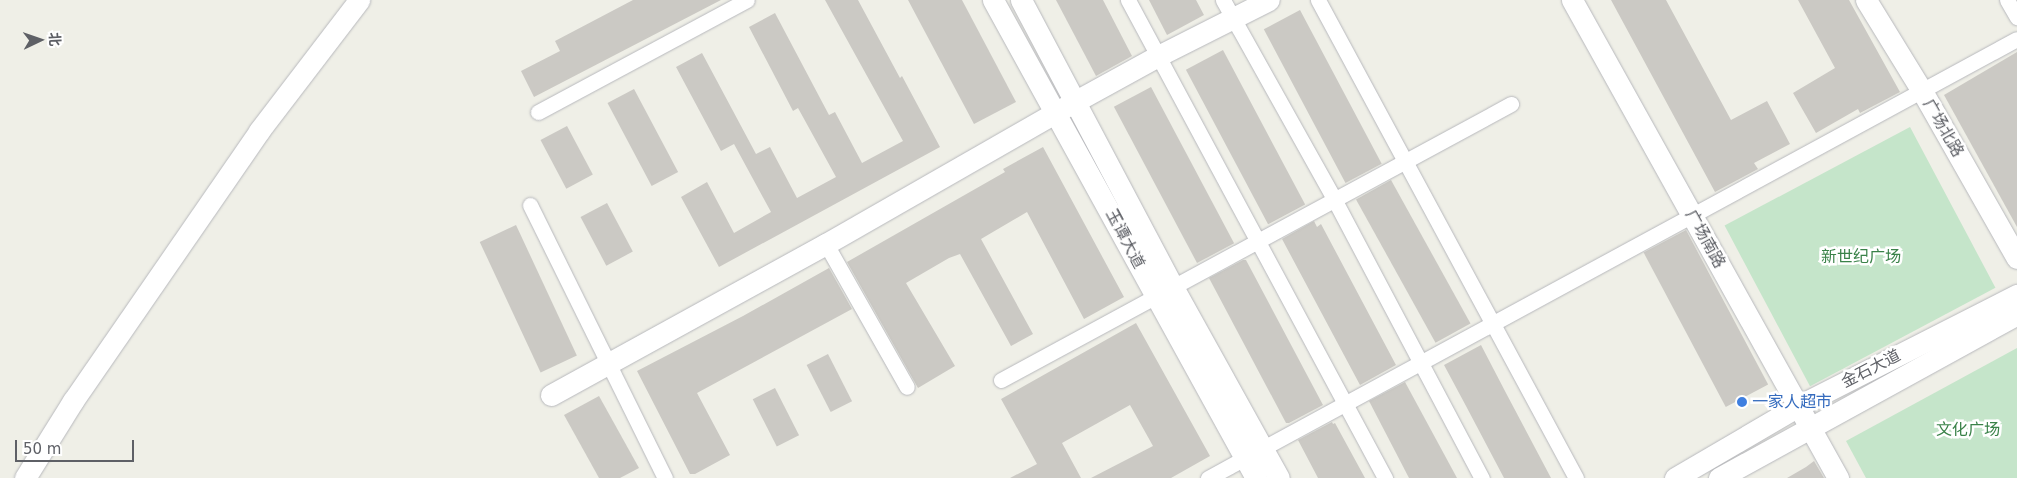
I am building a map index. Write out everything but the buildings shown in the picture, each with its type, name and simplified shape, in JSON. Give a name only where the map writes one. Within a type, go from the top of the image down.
[{"type":"street","points":[[25,478],[73,401],[259,131],[359,0]]},
{"type":"street","points":[[538,112],[747,0]]},
{"type":"street","name":"玉谭大道","points":[[993,0],[1056,112],[1165,291],[1254,453],[1279,478]]},
{"type":"street","name":"玉谭大道","points":[[1021,0],[1076,101],[1165,291]]},
{"type":"street","points":[[1128,0],[1385,478]]},
{"type":"street","points":[[550,395],[826,244],[1056,112],[1158,56],[1228,9],[1269,0]]},
{"type":"street","points":[[1318,0],[1576,478]]},
{"type":"street","name":"广场南路","points":[[1572,0],[1838,478]]},
{"type":"street","name":"广场北路","points":[[1866,0],[1922,91],[2017,258]]},
{"type":"street","points":[[2008,0],[2017,17]]},
{"type":"street","points":[[1228,9],[1334,200],[1482,478]]},
{"type":"street","points":[[1208,478],[2017,39]]},
{"type":"street","points":[[1001,380],[1511,104]]},
{"type":"street","points":[[530,205],[665,478]]},
{"type":"street","points":[[826,244],[907,388]]},
{"type":"street","name":"金石大道","points":[[1675,478],[1798,406],[2017,295]]},
{"type":"street","name":"金石大道","points":[[1720,478],[1809,427],[2017,314]]},
{"type":"street","name":"玉谭大道","points":[[1254,453],[1256,478]]},
{"type":"green space","name":"新世纪广场","points":[[1910,127],[1995,288],[1810,386],[1725,226]]},
{"type":"green space","name":"文化广场","points":[[2017,348],[2017,478],[1866,478],[1846,441]]},
{"type":"place","name":"一家人超市","points":[[1742,402]]}]
